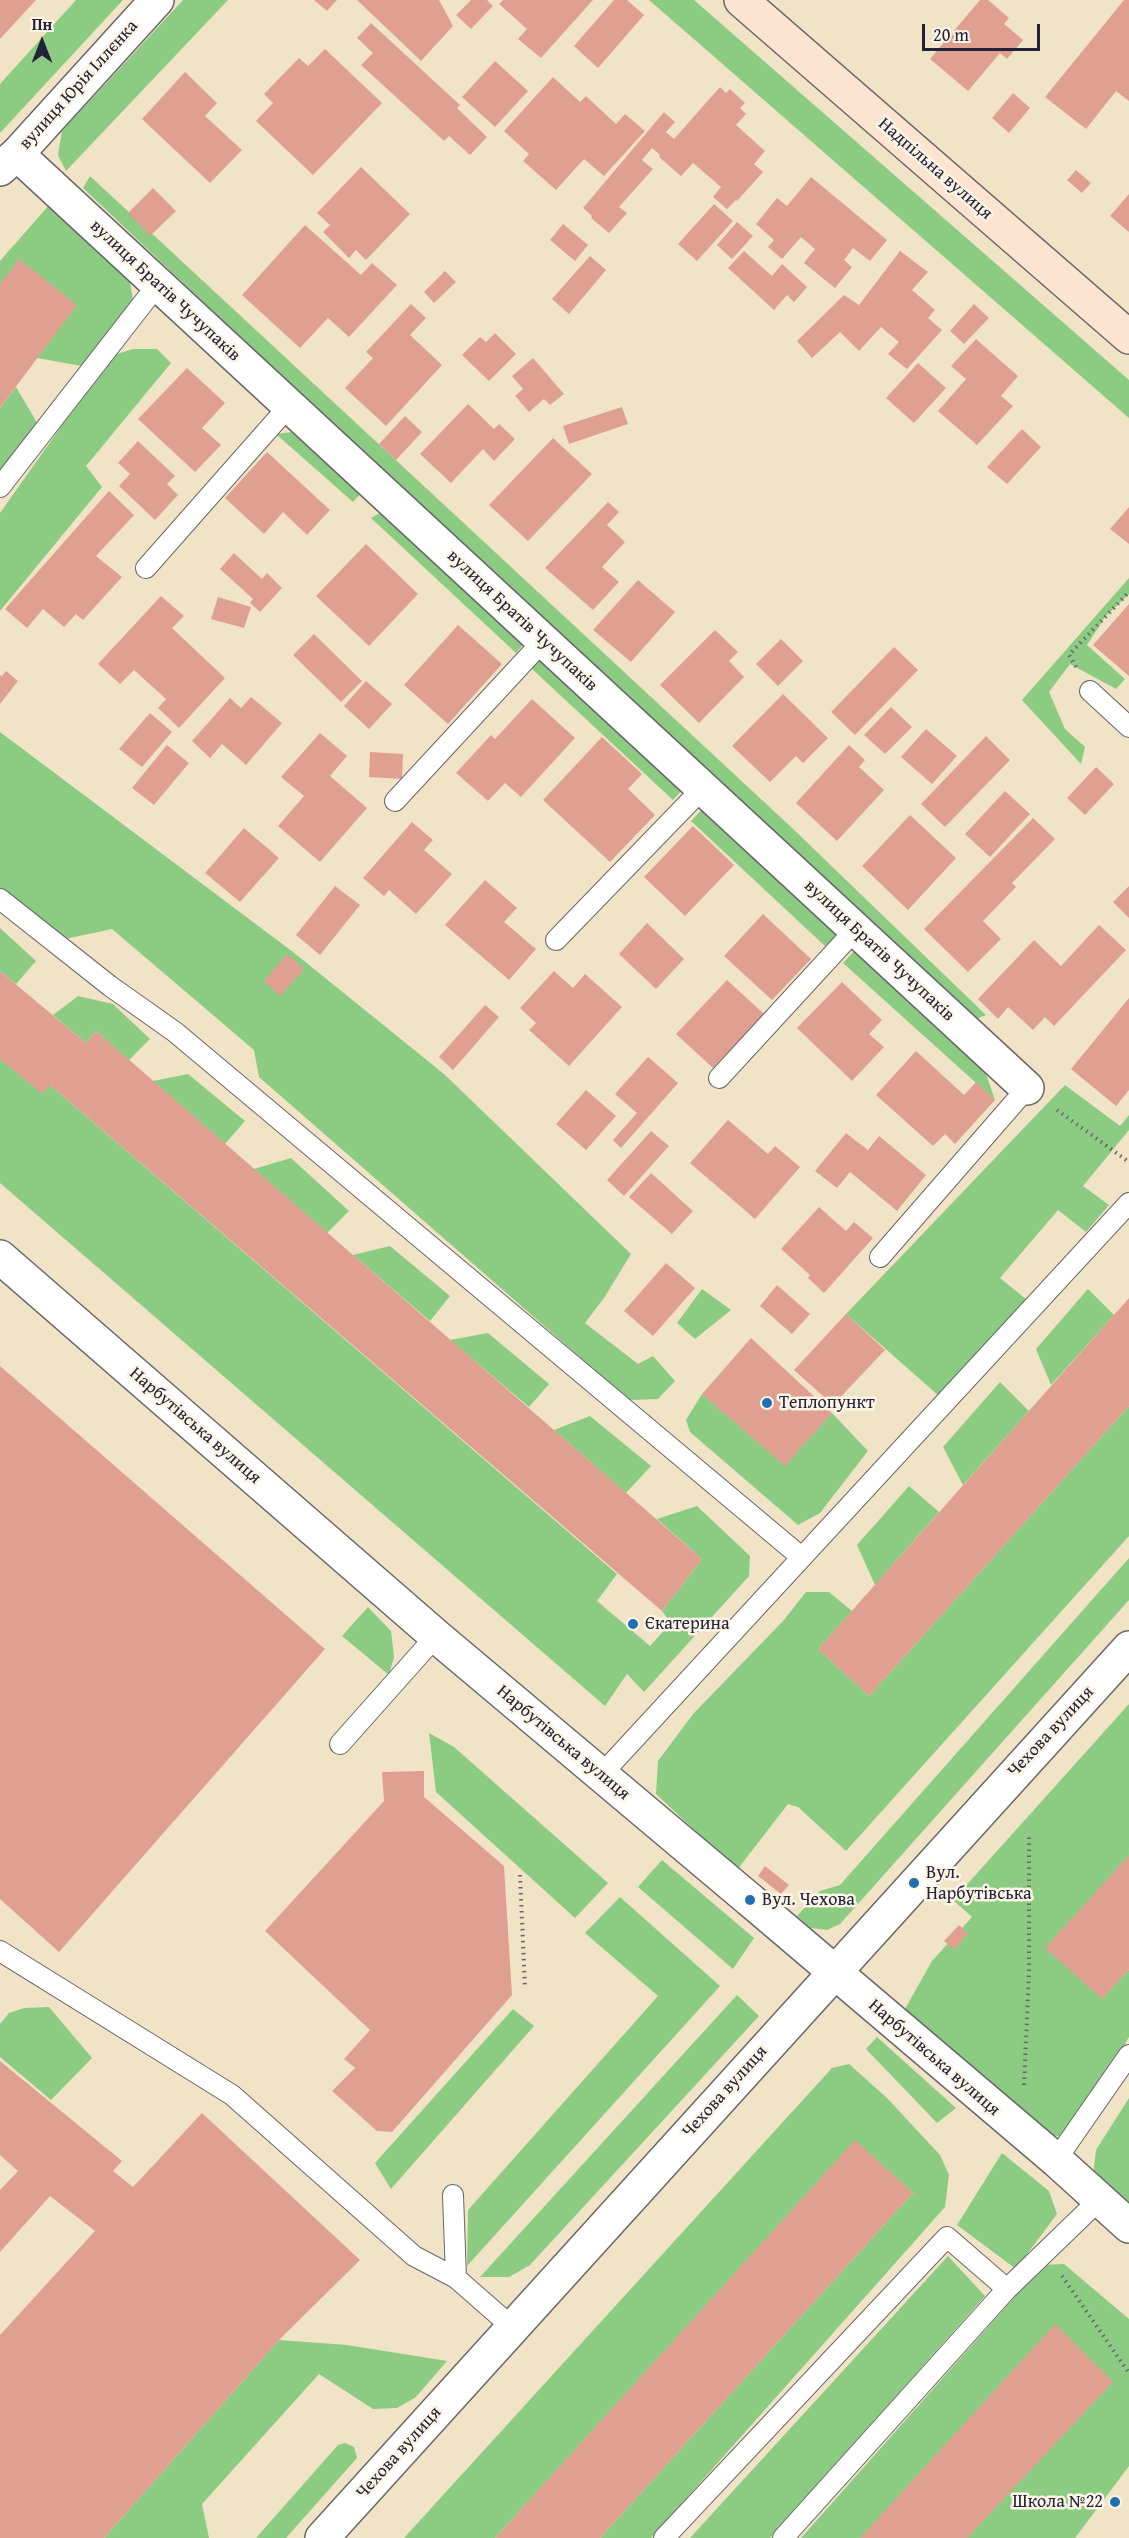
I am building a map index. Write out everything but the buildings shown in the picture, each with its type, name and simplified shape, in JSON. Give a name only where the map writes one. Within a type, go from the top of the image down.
[{"type":"main road","name":"Надпільна вулиця","points":[[741,0],[1129,337]]},
{"type":"street","name":"вулиця Юрія Іллєнка","points":[[9,161],[157,0]]},
{"type":"street","name":"вулиця Братів Чучупаків","points":[[9,161],[158,284],[288,407],[1027,1088]]},
{"type":"street","name":"Нарбутівська вулиця","points":[[0,1257],[436,1636],[750,1900],[1022,2134],[1056,2160],[1129,2226]]},
{"type":"street","name":"Чехова вулиця","points":[[322,2538],[1129,1648]]},
{"type":"lane","points":[[0,487],[158,284]]},
{"type":"lane","points":[[146,568],[288,407]]},
{"type":"lane","points":[[395,801],[543,641]]},
{"type":"lane","points":[[1090,691],[1129,727]]},
{"type":"lane","points":[[556,940],[703,788]]},
{"type":"lane","points":[[0,899],[110,986],[175,1032],[800,1556]]},
{"type":"lane","points":[[719,1078],[856,929]]},
{"type":"lane","points":[[880,1257],[1027,1088]]},
{"type":"lane","points":[[601,1775],[800,1556],[1129,1203]]},
{"type":"lane","points":[[340,1744],[436,1636]]},
{"type":"lane","points":[[0,1951],[232,2095],[414,2256],[456,2278],[513,2327]]},
{"type":"lane","points":[[1056,2160],[1129,2055]]},
{"type":"lane","points":[[453,2195],[456,2278]]},
{"type":"lane","points":[[783,2538],[1007,2289],[1099,2200]]},
{"type":"lane","points":[[664,2538],[947,2237],[1007,2289]]},
{"type":"path","points":[[1090,691],[1069,655],[1129,592]]},
{"type":"path","points":[[1027,1088],[1129,1162]]},
{"type":"path","points":[[1022,2134],[1029,1973],[1029,1834]]},
{"type":"path","points":[[520,1875],[525,1988]]},
{"type":"path","points":[[1045,2250],[1129,2373]]},
{"type":"green space","points":[[76,0],[123,0],[0,133],[0,84]]},
{"type":"green space","points":[[183,0],[228,0],[66,171],[58,155],[62,131]]},
{"type":"green space","points":[[649,0],[694,0],[1129,380],[1129,418]]},
{"type":"green space","points":[[90,176],[790,826],[986,1015],[974,1020],[310,403],[83,188]]},
{"type":"green space","points":[[50,204],[129,276],[133,300],[82,366],[37,358],[0,284],[0,261]]},
{"type":"green space","points":[[133,349],[157,349],[171,363],[86,466],[102,487],[0,611],[0,513],[111,356]]},
{"type":"green space","points":[[16,387],[39,426],[0,477],[0,408]]},
{"type":"green space","points":[[292,432],[361,493],[353,502],[276,434]]},
{"type":"green space","points":[[387,509],[526,641],[516,653],[371,518]]},
{"type":"green space","points":[[1129,578],[1129,594],[1105,617],[1087,645],[1125,679],[1116,689],[1070,664],[1049,692],[1065,729],[1085,747],[1081,764],[1022,700]]},
{"type":"green space","points":[[541,657],[685,787],[673,800],[531,668]]},
{"type":"green space","points":[[0,732],[293,952],[444,1074],[631,1254],[604,1298],[585,1323],[638,1364],[653,1356],[675,1381],[658,1399],[629,1400],[259,1077],[254,1050],[112,929],[65,939],[0,892]]},
{"type":"green space","points":[[706,805],[841,932],[826,947],[691,821]]},
{"type":"green space","points":[[0,928],[36,961],[16,984],[0,971]]},
{"type":"green space","points":[[857,948],[984,1068],[995,1100],[843,963]]},
{"type":"green space","points":[[78,996],[113,1004],[150,1039],[129,1060],[96,1031],[86,1043],[53,1015]]},
{"type":"green space","points":[[0,1059],[50,1085],[617,1574],[597,1601],[650,1646],[671,1623],[662,1611],[702,1559],[657,1519],[697,1506],[750,1556],[749,1576],[644,1692],[627,1674],[605,1706],[0,1183]]},
{"type":"green space","points":[[188,1074],[245,1121],[225,1144],[153,1081]]},
{"type":"green space","points":[[1065,1085],[1120,1126],[1129,1115],[1129,1130],[1083,1186],[1109,1205],[1086,1232],[1058,1210],[1000,1278],[1026,1299],[939,1396],[846,1314]]},
{"type":"green space","points":[[291,1158],[349,1211],[327,1233],[254,1169]]},
{"type":"green space","points":[[390,1246],[450,1296],[430,1321],[353,1255]]},
{"type":"green space","points":[[702,1289],[731,1310],[695,1339],[677,1323]]},
{"type":"green space","points":[[1088,1289],[1114,1315],[1051,1385],[1036,1349]]},
{"type":"green space","points":[[488,1333],[549,1384],[529,1407],[450,1340]]},
{"type":"green space","points":[[1000,1382],[1029,1411],[963,1485],[943,1447]]},
{"type":"green space","points":[[702,1394],[785,1465],[832,1413],[868,1451],[820,1513],[798,1525],[690,1432],[686,1420]]},
{"type":"green space","points":[[1129,1406],[1129,1536],[846,1851],[798,1807],[788,1804],[737,1870],[656,1794],[658,1761],[693,1714],[784,1620],[806,1592],[829,1592],[852,1611],[818,1649],[869,1696]]},
{"type":"green space","points":[[590,1416],[651,1466],[626,1493],[554,1430]]},
{"type":"green space","points":[[909,1486],[939,1512],[875,1585],[857,1545]]},
{"type":"green space","points":[[1129,1558],[1129,1600],[840,1924],[827,1930],[811,1928],[797,1916],[820,1891],[840,1885]]},
{"type":"green space","points":[[368,1607],[391,1631],[394,1657],[389,1675],[342,1636]]},
{"type":"green space","points":[[1129,1704],[1129,1855],[1102,1999],[1129,1969],[1129,2037],[1075,2127],[1061,2137],[1048,2134],[905,2009],[932,1961],[972,1917],[953,1900]]},
{"type":"green space","points":[[429,1733],[454,1747],[608,1883],[575,1918],[436,1792]]},
{"type":"green space","points":[[662,1860],[754,1938],[733,1969],[638,1887]]},
{"type":"green space","points":[[620,1897],[720,1986],[467,2266],[468,2210],[658,1996],[585,1933]]},
{"type":"green space","points":[[737,1995],[759,2016],[530,2265],[509,2277],[480,2277]]},
{"type":"green space","points":[[49,2007],[92,2058],[51,2100],[0,2057],[0,2024],[9,2013],[24,2008]]},
{"type":"green space","points":[[513,2009],[534,2026],[391,2189],[375,2163]]},
{"type":"green space","points":[[877,2037],[956,2108],[937,2123],[866,2049]]},
{"type":"green space","points":[[849,2064],[887,2098],[940,2155],[949,2175],[945,2207],[651,2538],[600,2538],[913,2193],[855,2141],[495,2538],[404,2538],[832,2068]]},
{"type":"green space","points":[[1129,2098],[1129,2207],[1093,2175],[1096,2150]]},
{"type":"green space","points":[[1002,2153],[1049,2191],[1057,2214],[1016,2269],[957,2225]]},
{"type":"green space","points":[[948,2256],[985,2296],[770,2538],[690,2538]]},
{"type":"green space","points":[[1064,2264],[1129,2319],[1129,2466],[1075,2538],[801,2538],[1043,2265]]},
{"type":"green space","points":[[279,2340],[347,2345],[447,2361],[416,2397],[397,2408],[373,2409],[319,2374],[202,2504],[209,2538],[104,2538]]},
{"type":"green space","points":[[345,2443],[354,2447],[357,2458],[286,2538],[256,2538],[338,2445]]},
{"type":"place","name":"Теплопункт","points":[[767,1403]]},
{"type":"place","name":"Єкатерина","points":[[633,1624]]},
{"type":"place","name":"Вул. Нарбутівська","points":[[914,1883]]},
{"type":"place","name":"Вул. Чехова","points":[[750,1900]]},
{"type":"place","name":"Школа №22","points":[[1115,2502]]}]
